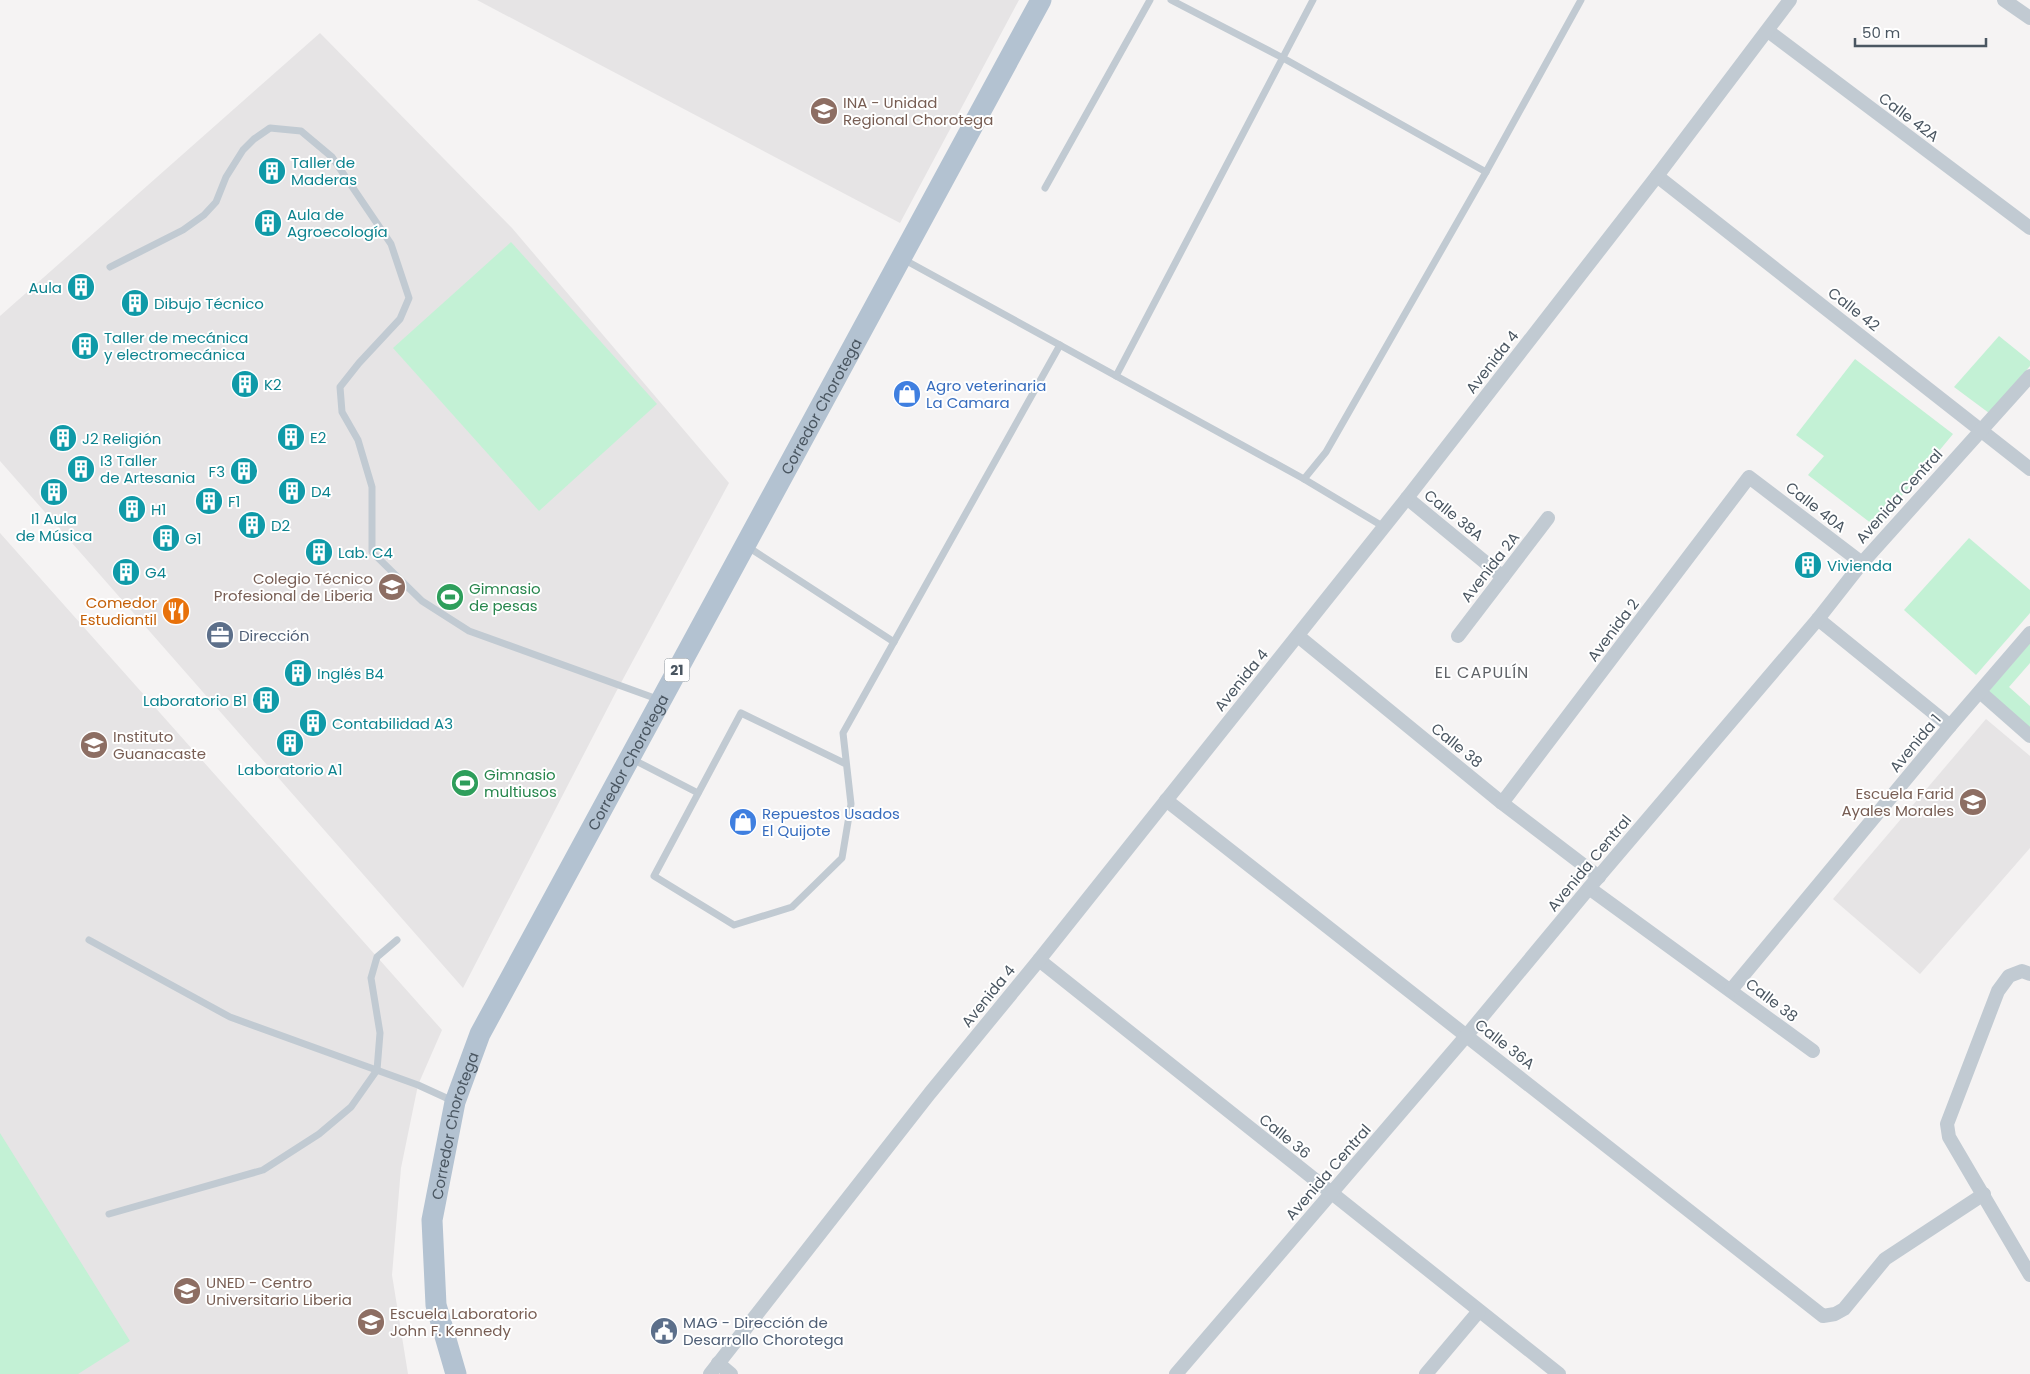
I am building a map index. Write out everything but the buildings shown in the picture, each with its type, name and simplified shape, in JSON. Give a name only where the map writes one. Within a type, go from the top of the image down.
[{"type":"main road","name":"Corredor Chorotega","points":[[456,1374],[436,1305],[432,1220],[455,1102],[480,1034],[1042,0]]},
{"type":"street","name":"Avenida 4","points":[[714,1369],[930,1093],[1407,498],[1657,176],[1790,0]]},
{"type":"street","points":[[2004,0],[2030,18]]},
{"type":"street","name":"Calle 42A","points":[[1768,31],[2030,228]]},
{"type":"street","name":"Calle 42","points":[[1657,176],[2030,469]]},
{"type":"street","name":"Avenida Central","points":[[1176,1374],[1467,1035],[1589,888],[1818,619],[1862,563],[2030,376]]},
{"type":"street","name":"Calle 40A","points":[[1750,477],[1862,563]]},
{"type":"street","name":"Avenida 2","points":[[1502,803],[1750,477]]},
{"type":"street","name":"Calle 38A","points":[[1407,498],[1503,577]]},
{"type":"street","name":"Avenida 2A","points":[[1458,636],[1548,518]]},
{"type":"street","points":[[1818,619],[1950,726]]},
{"type":"street","name":"Avenida 1","points":[[1731,990],[1950,726],[2030,633]]},
{"type":"street","name":"Calle 38","points":[[1298,636],[1502,803],[1599,877]]},
{"type":"street","points":[[1980,692],[2030,736]]},
{"type":"street","name":"Calle 36A","points":[[1166,800],[1823,1316],[1835,1314],[1844,1309],[1890,1255],[1984,1194]]},
{"type":"street","name":"Calle 38","points":[[1589,888],[1731,990],[1813,1052]]},
{"type":"street","name":"Calle 36","points":[[1038,960],[1559,1374]]},
{"type":"street","points":[[2030,974],[2022,970],[2009,976],[1998,991],[1947,1124],[1950,1137],[2030,1276]]},
{"type":"street","points":[[1426,1374],[1479,1311]]},
{"type":"street","points":[[714,1369],[731,1374]]},
{"type":"lane","points":[[1045,188],[1150,0]]},
{"type":"lane","points":[[1171,0],[1283,58],[1486,172]]},
{"type":"lane","points":[[1116,376],[1313,0]]},
{"type":"lane","points":[[1304,479],[1326,452],[1486,172],[1581,0]]},
{"type":"lane","points":[[110,267],[183,230],[204,215],[216,202],[226,177],[242,150],[254,139],[270,128],[301,131],[332,157],[391,244],[409,298],[400,319],[359,363],[340,387],[342,412],[358,440],[372,487],[372,552],[422,601],[469,631],[660,700]]},
{"type":"lane","points":[[901,258],[1304,479],[1384,527]]},
{"type":"lane","points":[[846,764],[741,713],[654,876],[734,925],[792,907],[842,858],[851,804],[843,733],[1060,345]]},
{"type":"lane","points":[[745,545],[894,642]]},
{"type":"lane","points":[[629,758],[698,793]]},
{"type":"lane","points":[[89,940],[230,1017],[418,1085],[455,1102]]},
{"type":"lane","points":[[109,1214],[263,1170],[319,1134],[351,1107],[376,1070],[380,1033],[372,978],[377,957],[397,940]]},
{"type":"shaded area","name":"INA - Unidad Regional Chorotega","points":[[477,0],[1019,0],[900,223]]},
{"type":"shaded area","name":"Colegio Técnico Profesional de Liberia","points":[[320,33],[512,228],[729,483],[616,692],[463,988],[0,461],[0,316]]},
{"type":"shaded area","name":"Instituto Guanacaste","points":[[0,533],[442,1030],[418,1085],[401,1168],[392,1275],[408,1374],[0,1374]]},
{"type":"shaded area","name":"Escuela Farid Ayales Morales","points":[[1986,719],[2030,756],[2030,848],[1920,974],[1833,899]]},
{"type":"green space","points":[[511,242],[657,404],[539,511],[393,348]]},
{"type":"green space","points":[[1999,336],[2030,361],[2030,366],[1989,413],[1954,387]]},
{"type":"green space","points":[[1855,359],[1953,434],[1876,527],[1808,475],[1824,456],[1796,435]]},
{"type":"green space","points":[[1969,538],[2030,590],[2030,613],[1976,675],[1904,610]]},
{"type":"green space","points":[[2030,643],[2030,663],[2009,687],[2030,706],[2030,729],[1988,692]]},
{"type":"green space","points":[[0,1133],[130,1341],[78,1374],[0,1374]]},
{"type":"place","name":"INA - Unidad Regional Chorotega","points":[[824,111]]},
{"type":"place","name":"Taller de Maderas","points":[[272,171]]},
{"type":"place","name":"Aula de Agroecología","points":[[268,223]]},
{"type":"place","name":"Aula","points":[[81,287]]},
{"type":"place","name":"Dibujo Técnico","points":[[135,303]]},
{"type":"place","name":"Taller de mecánica y electromecánica","points":[[85,346]]},
{"type":"place","name":"K2","points":[[245,384]]},
{"type":"place","name":"Agro veterinaria La Camara","points":[[907,394]]},
{"type":"place","name":"E2","points":[[291,437]]},
{"type":"place","name":"J2 Religión","points":[[63,438]]},
{"type":"place","name":"I3 Taller de Artesania","points":[[81,469]]},
{"type":"place","name":"F3","points":[[244,471]]},
{"type":"place","name":"D4","points":[[292,491]]},
{"type":"place","name":"I1 Aula de Música","points":[[54,492]]},
{"type":"place","name":"F1","points":[[209,501]]},
{"type":"place","name":"H1","points":[[132,509]]},
{"type":"place","name":"D2","points":[[252,525]]},
{"type":"place","name":"G1","points":[[166,538]]},
{"type":"place","name":"Lab. C4","points":[[319,552]]},
{"type":"place","name":"Vivienda","points":[[1808,565]]},
{"type":"place","name":"G4","points":[[126,572]]},
{"type":"place","name":"Colegio Técnico Profesional de Liberia","points":[[392,587]]},
{"type":"place","name":"Gimnasio de pesas","points":[[450,597]]},
{"type":"place","name":"Comedor Estudiantil","points":[[176,611]]},
{"type":"place","name":"Dirección","points":[[220,635]]},
{"type":"place","name":"Inglés B4","points":[[298,673]]},
{"type":"place","name":"Laboratorio B1","points":[[266,700]]},
{"type":"place","name":"Contabilidad A3","points":[[313,723]]},
{"type":"place","name":"Laboratorio A1","points":[[290,743]]},
{"type":"place","name":"Instituto Guanacaste","points":[[94,745]]},
{"type":"place","name":"Gimnasio multiusos","points":[[465,783]]},
{"type":"place","name":"Escuela Farid Ayales Morales","points":[[1973,802]]},
{"type":"place","name":"Repuestos Usados El Quijote","points":[[743,822]]},
{"type":"place","name":"UNED - Centro Universitario Liberia","points":[[187,1291]]},
{"type":"place","name":"Escuela Laboratorio John F. Kennedy","points":[[371,1322]]},
{"type":"place","name":"MAG - Dirección de Desarrollo Chorotega","points":[[664,1331]]},
{"type":"district","name":"EL CAPULÍN","points":[[1482,672]]}]
